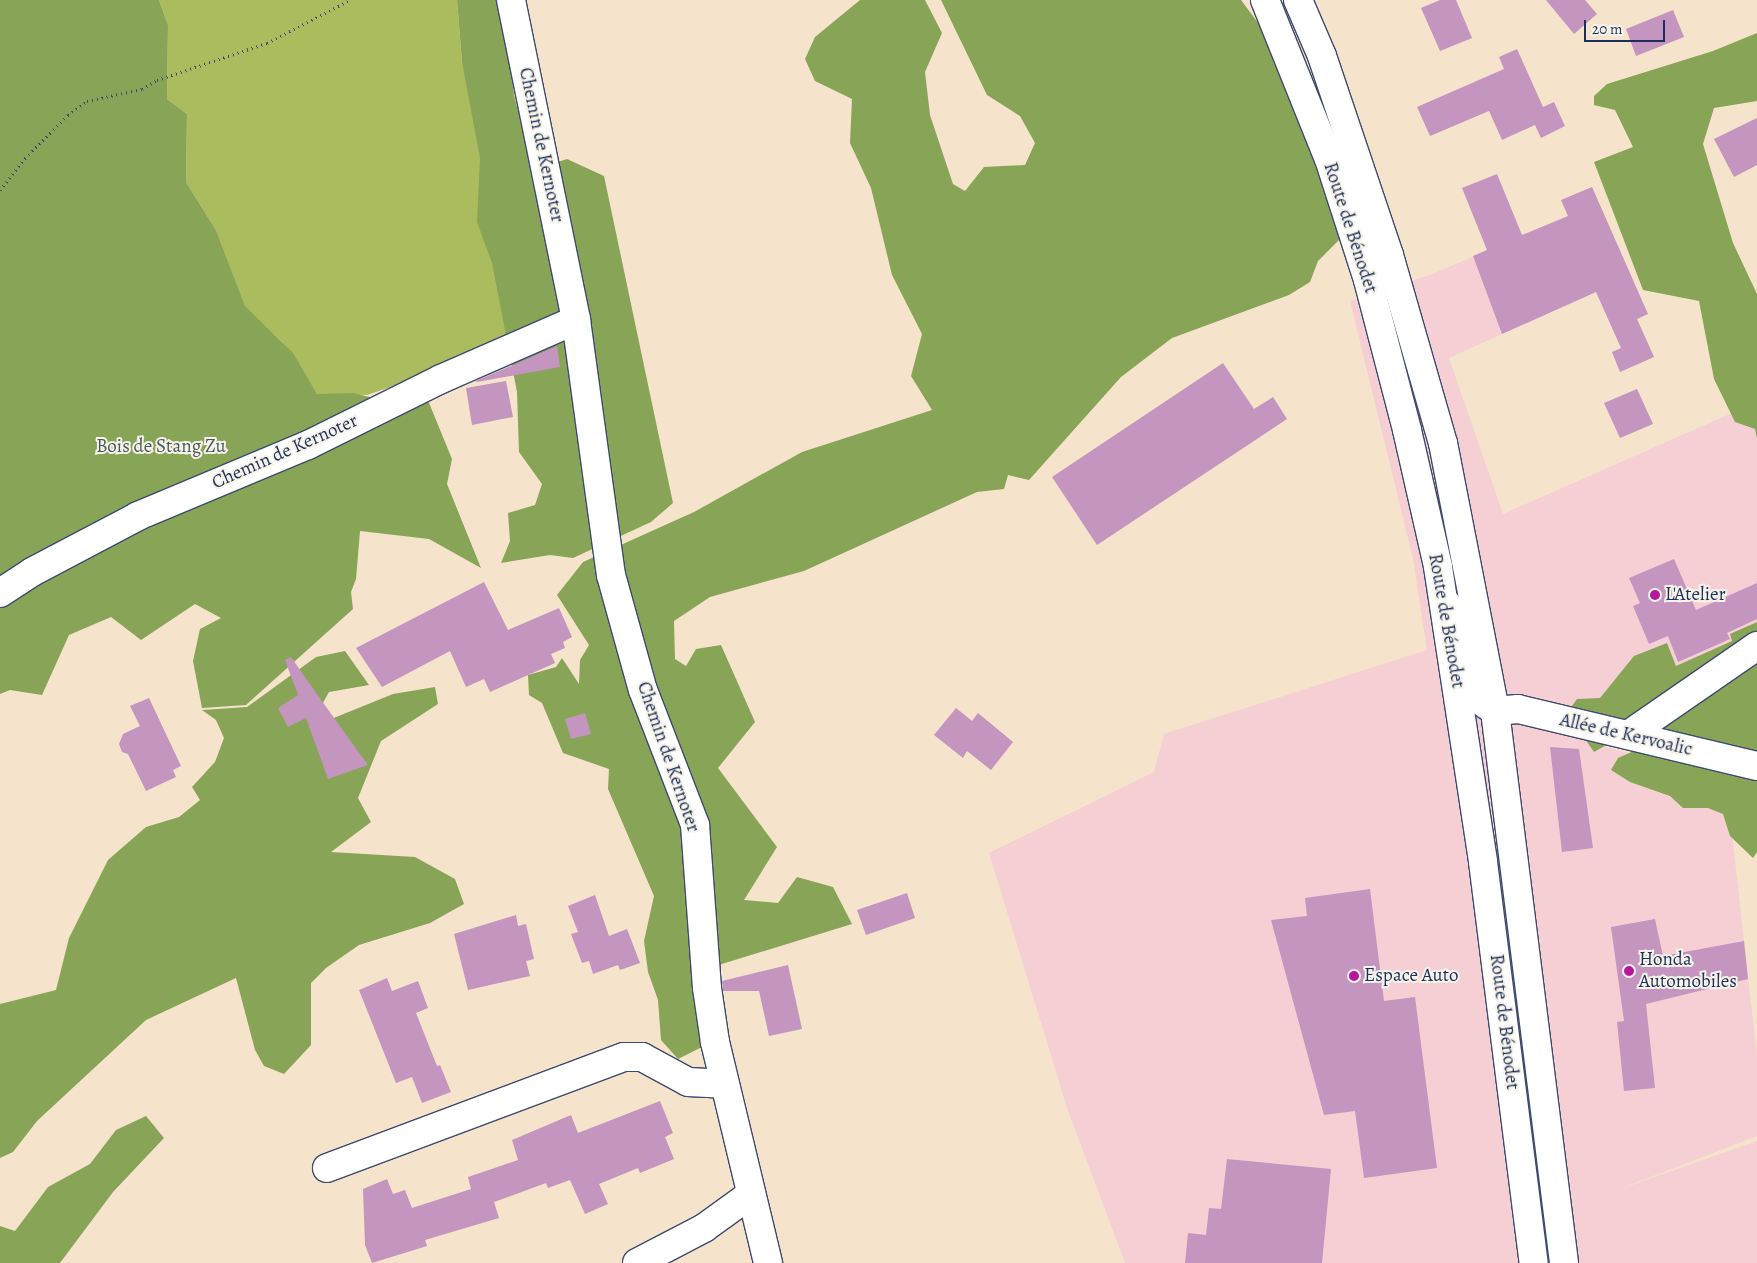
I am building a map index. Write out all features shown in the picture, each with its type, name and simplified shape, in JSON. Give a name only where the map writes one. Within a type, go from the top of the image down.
[{"type":"street","name":"Chemin de Kernoter","points":[[511,0],[576,320],[611,575],[643,690],[695,825],[707,988],[723,1084],[768,1263]]},
{"type":"street","name":"Route de Bénodet","points":[[1265,0],[1329,159],[1368,280],[1412,447],[1438,567],[1445,602],[1483,862],[1534,1263]]},
{"type":"street","name":"Route de Bénodet","points":[[1298,0],[1322,56],[1389,255],[1443,443],[1495,711],[1564,1263]]},
{"type":"street","name":"Chemin de Kernoter","points":[[0,593],[32,572],[138,516],[308,445],[441,379],[576,320]]},
{"type":"street","points":[[1438,567],[1463,542]]},
{"type":"street","points":[[1445,602],[1460,619],[1474,696],[1495,711]]},
{"type":"street","points":[[1628,735],[1757,646]]},
{"type":"street","name":"Allée de Kervoalic","points":[[1495,711],[1518,709],[1757,766]]},
{"type":"street","points":[[327,1168],[624,1057],[642,1057],[688,1082],[723,1084]]},
{"type":"street","points":[[637,1263],[704,1228],[750,1195]]},
{"type":"street","points":[[1548,1263],[1554,1258],[1560,1228]]},
{"type":"path","points":[[0,190],[25,158],[68,114],[88,101],[142,89],[157,80],[267,43],[350,0]]},
{"type":"shaded area","points":[[1599,203],[1631,276],[1449,358],[1503,514],[1757,402],[1757,637],[1541,728],[1726,781],[1757,1056],[1757,1136],[1612,1192],[1757,1141],[1757,1263],[1125,1263],[1068,1111],[989,853],[1154,772],[1164,734],[1427,650],[1413,559],[1350,301],[1430,275]]},
{"type":"green space","name":"Bois de Stang Zu","points":[[0,0],[159,0],[168,25],[167,99],[187,114],[186,182],[216,230],[245,306],[293,353],[317,394],[353,393],[407,406],[427,398],[452,459],[447,484],[481,568],[429,539],[360,531],[356,579],[351,592],[353,609],[246,705],[202,708],[193,661],[200,629],[221,618],[195,604],[141,640],[111,617],[69,635],[42,695],[10,690],[0,694]]},
{"type":"green space","points":[[159,0],[457,0],[462,62],[547,333],[367,395],[317,394],[282,342],[245,307],[216,230],[186,182],[187,114],[167,99],[168,25]]},
{"type":"green space","points":[[457,0],[515,0],[505,13],[514,95],[533,170],[567,159],[604,176],[673,503],[651,522],[573,558],[550,555],[501,563],[510,541],[508,513],[535,505],[542,484],[519,452],[517,392],[492,263],[477,222],[480,158],[462,62]]},
{"type":"green space","points":[[860,0],[925,0],[942,33],[925,72],[930,115],[953,184],[965,191],[984,167],[1025,165],[1035,143],[1020,116],[987,95],[941,0],[1241,0],[1264,31],[1327,182],[1341,238],[1318,261],[1310,282],[1289,295],[1172,338],[1121,377],[1029,480],[1008,475],[1004,489],[977,492],[804,571],[710,597],[674,621],[675,659],[686,666],[696,649],[721,645],[755,722],[718,768],[777,847],[744,900],[778,903],[797,877],[833,887],[852,924],[712,967],[704,1046],[678,1059],[661,1040],[658,1000],[648,972],[644,941],[654,896],[608,789],[609,769],[563,753],[542,703],[529,695],[528,675],[556,667],[562,658],[579,684],[580,660],[589,645],[557,595],[583,562],[694,512],[802,452],[932,410],[911,376],[922,334],[892,275],[871,188],[850,143],[852,99],[815,81],[805,59],[815,37]]},
{"type":"green space","points":[[1757,33],[1757,101],[1714,108],[1703,144],[1733,243],[1757,294],[1757,438],[1755,429],[1735,422],[1714,379],[1699,301],[1643,290],[1594,162],[1633,147],[1615,110],[1594,105],[1594,96],[1607,84],[1713,51]]},
{"type":"green space","points":[[1757,622],[1757,852],[1753,858],[1730,836],[1723,814],[1708,808],[1683,808],[1670,796],[1630,782],[1611,770],[1618,758],[1654,742],[1615,740],[1594,752],[1567,713],[1577,699],[1600,698],[1634,656],[1667,643],[1676,666],[1732,641],[1730,634]]},
{"type":"green space","points":[[345,651],[369,685],[329,692],[309,728],[393,694],[435,687],[438,704],[381,741],[358,798],[371,822],[331,852],[415,857],[455,879],[464,904],[430,923],[359,945],[326,968],[311,983],[311,1045],[284,1074],[264,1066],[255,1050],[236,978],[146,1020],[37,1121],[13,1152],[0,1158],[0,1004],[56,990],[69,938],[108,860],[146,827],[179,817],[200,800],[192,787],[215,762],[224,738],[216,720],[202,710],[247,707],[316,657]]},
{"type":"green space","points":[[146,1116],[164,1138],[113,1192],[60,1263],[0,1263],[0,1226],[15,1231],[48,1187],[90,1164],[116,1130]]},
{"type":"building","points":[[1440,0],[1456,0],[1472,38],[1440,51],[1421,8]]},
{"type":"building","points":[[1546,0],[1585,0],[1597,14],[1574,34]]},
{"type":"building","points":[[1673,10],[1684,37],[1636,56],[1626,29]]},
{"type":"building","points":[[1517,49],[1543,107],[1554,102],[1565,126],[1541,138],[1535,125],[1502,140],[1489,111],[1430,136],[1417,107],[1504,69],[1499,57]]},
{"type":"building","points":[[1757,118],[1757,165],[1734,177],[1714,139]]},
{"type":"building","points":[[1497,174],[1522,235],[1568,216],[1561,200],[1592,187],[1648,314],[1637,319],[1654,357],[1620,372],[1612,352],[1621,348],[1596,292],[1502,334],[1473,256],[1487,250],[1462,188]]},
{"type":"building","points":[[557,346],[560,367],[476,381]]},
{"type":"building","points":[[1223,363],[1254,409],[1273,397],[1287,419],[1097,545],[1052,477]]},
{"type":"building","points":[[506,381],[513,417],[472,425],[466,388]]},
{"type":"building","points":[[1637,389],[1653,424],[1620,438],[1604,403]]},
{"type":"building","points":[[1674,559],[1696,610],[1757,583],[1757,619],[1727,633],[1730,639],[1678,662],[1668,636],[1649,644],[1633,606],[1640,603],[1629,578]]},
{"type":"building","points":[[484,582],[508,630],[559,608],[572,637],[563,642],[565,648],[551,654],[555,663],[490,692],[484,679],[466,687],[450,651],[382,687],[356,648]]},
{"type":"building","points":[[291,657],[368,765],[328,779],[306,718],[288,727],[278,708],[298,695],[285,660]]},
{"type":"building","points":[[149,698],[181,766],[173,770],[176,777],[146,791],[128,754],[122,752],[119,744],[123,734],[140,726],[130,706]]},
{"type":"building","points":[[956,708],[972,721],[978,713],[1013,742],[991,770],[967,751],[963,758],[934,735]]},
{"type":"building","points":[[585,713],[591,734],[571,739],[565,719]]},
{"type":"building","points":[[1550,747],[1579,749],[1593,848],[1562,852]]},
{"type":"building","points":[[1370,889],[1384,1001],[1415,997],[1437,1168],[1364,1178],[1355,1111],[1324,1115],[1271,920],[1307,916],[1305,898]]},
{"type":"building","points":[[907,893],[915,918],[866,935],[857,910]]},
{"type":"building","points":[[595,895],[609,936],[627,929],[640,963],[620,970],[618,965],[593,974],[589,961],[582,963],[571,934],[578,932],[568,906]]},
{"type":"building","points":[[516,915],[518,926],[526,924],[534,959],[526,961],[530,976],[468,990],[454,934]]},
{"type":"building","points":[[1655,919],[1663,956],[1744,941],[1748,979],[1646,1004],[1655,1088],[1624,1091],[1617,1022],[1624,1021],[1611,927]]},
{"type":"building","points":[[788,965],[802,1029],[769,1036],[759,991],[723,991],[722,981]]},
{"type":"building","points":[[387,978],[392,991],[418,981],[428,1008],[416,1013],[437,1066],[440,1065],[451,1092],[422,1103],[412,1077],[396,1083],[359,990]]},
{"type":"building","points":[[660,1101],[673,1133],[665,1137],[674,1159],[640,1173],[638,1168],[599,1184],[608,1204],[585,1214],[570,1180],[548,1188],[546,1183],[494,1202],[499,1218],[425,1240],[427,1246],[372,1263],[365,1245],[363,1189],[387,1179],[393,1194],[405,1190],[412,1208],[471,1189],[468,1177],[518,1160],[512,1140],[571,1115],[578,1133]]},
{"type":"building","points":[[1227,1159],[1331,1169],[1322,1263],[1185,1263],[1188,1233],[1206,1235],[1209,1208],[1221,1209]]},
{"type":"place","name":"L'Atelier","points":[[1655,595]]},
{"type":"place","name":"Honda Automobiles","points":[[1629,971]]},
{"type":"place","name":"Espace Auto","points":[[1354,976]]}]
